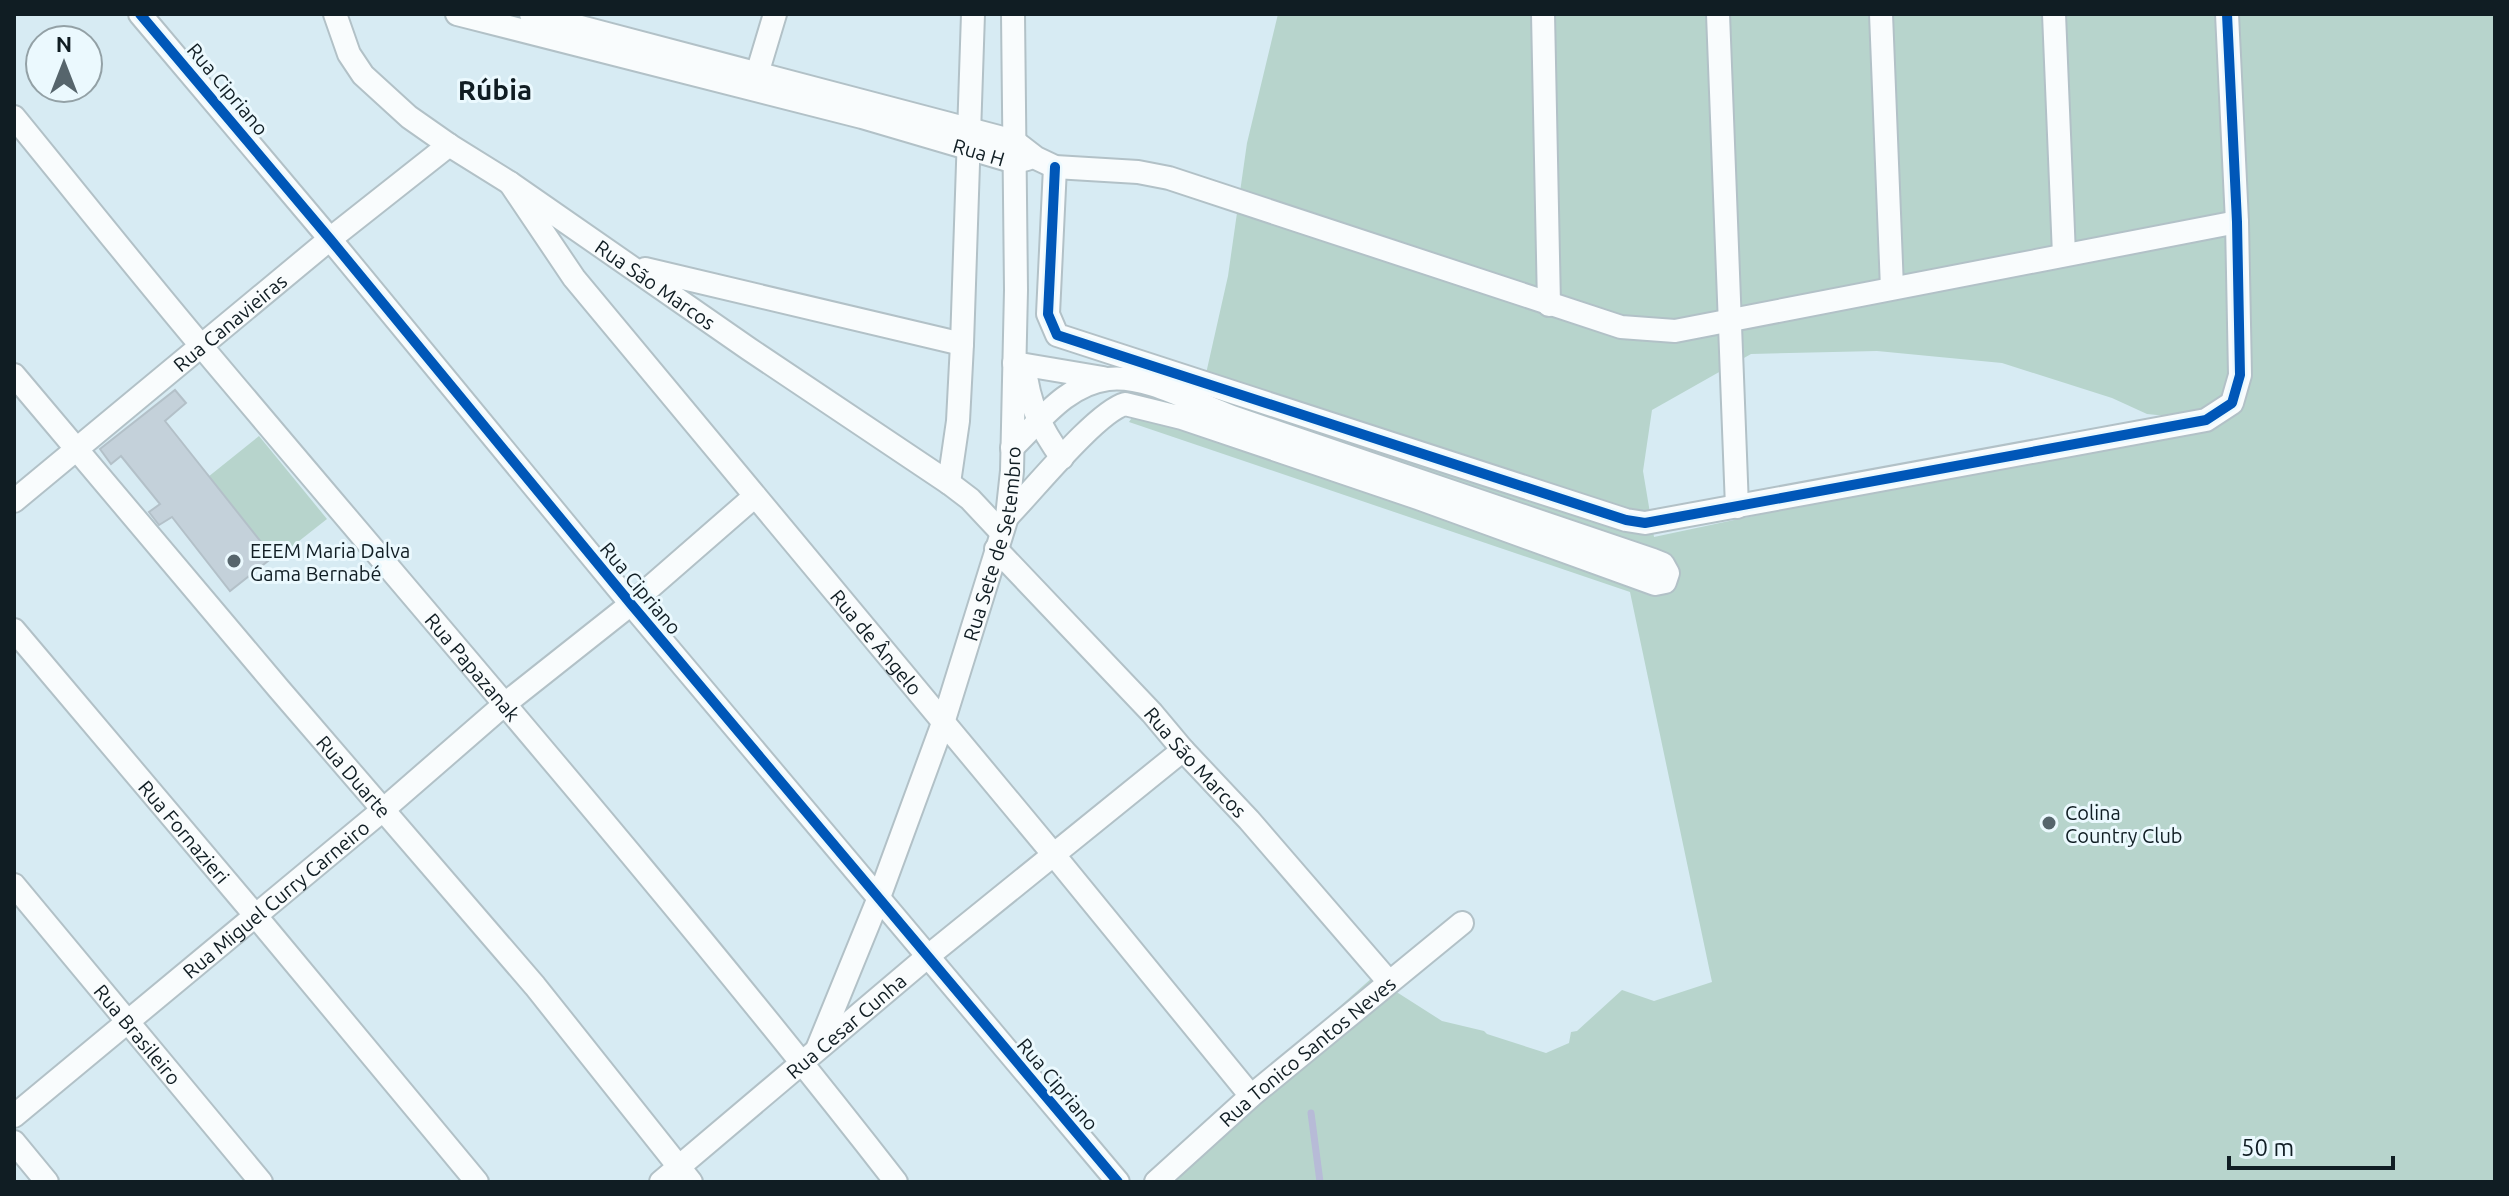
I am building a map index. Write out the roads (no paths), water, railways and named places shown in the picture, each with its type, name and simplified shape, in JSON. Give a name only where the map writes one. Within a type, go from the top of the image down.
[{"type":"street","name":"Rua Cipriano","points":[[140,14],[878,900],[1118,1182]]},
{"type":"street","name":"Rua São Marcos","points":[[335,14],[349,54],[363,75],[409,117],[949,483],[989,517],[1183,750],[1249,820],[1389,982]]},
{"type":"street","name":"Rua H","points":[[457,14],[569,26]]},
{"type":"street","name":"Rua H","points":[[531,14],[756,80],[908,129],[968,139],[1030,157],[1169,178],[1621,327],[1675,331],[2237,222]]},
{"type":"street","points":[[756,80],[775,14]]},
{"type":"street","points":[[949,483],[958,421],[962,344],[973,14]]},
{"type":"street","name":"Rua Sete de Setembro","points":[[811,1055],[878,900],[943,723],[1002,533],[1019,364],[1030,157],[1013,14]]},
{"type":"street","points":[[1543,14],[1549,305]]},
{"type":"street","points":[[1718,14],[1737,507]]},
{"type":"street","points":[[1881,14],[1892,288]]},
{"type":"street","points":[[2054,14],[2064,255]]},
{"type":"street","points":[[1030,157],[1048,314],[1057,335],[1626,520],[1645,523],[2206,420],[2232,403],[2240,375],[2237,222],[2227,14]]},
{"type":"street","name":"Rua Papazanak","points":[[14,117],[201,345],[811,1055],[896,1182]]},
{"type":"street","name":"Rua Canavieiras","points":[[14,501],[330,239],[449,145]]},
{"type":"street","name":"Rua de Ângelo","points":[[510,183],[574,278],[1251,1096]]},
{"type":"street","points":[[633,266],[962,344]]},
{"type":"street","points":[[1062,458],[1038,423],[1019,364],[1109,379]]},
{"type":"street","name":"Rua Duarte","points":[[14,375],[535,986],[685,1174]]},
{"type":"street","points":[[1002,533],[1062,458],[1099,420],[1125,404],[1432,503],[1655,584],[1661,584],[1668,577],[1667,568],[1653,560],[1347,458],[1143,382],[1109,379],[1075,391],[1012,448]]},
{"type":"street","name":"Rua Miguel Curry Carneiro","points":[[14,1116],[384,809],[506,703],[631,604],[755,496]]},
{"type":"street","name":"Rua Fornazieri","points":[[14,630],[477,1182]]},
{"type":"street","name":"Rua Cesar Cunha","points":[[661,1182],[685,1174],[811,1055],[1183,750]]},
{"type":"street","name":"Rua Brasileiro","points":[[14,885],[261,1182]]},
{"type":"street","name":"Rua Tonico Santos Neves","points":[[1156,1182],[1251,1096],[1462,923]]},
{"type":"street","points":[[14,1142],[47,1182]]},
{"type":"waterway","points":[[1311,1113],[1320,1182]]},
{"type":"place","name":"EEEM Maria Dalva Gama Bernabé","points":[[234,561]]},
{"type":"place","name":"Colina Country Club","points":[[2049,823]]},
{"type":"district","name":"Rúbia","points":[[495,89]]}]
